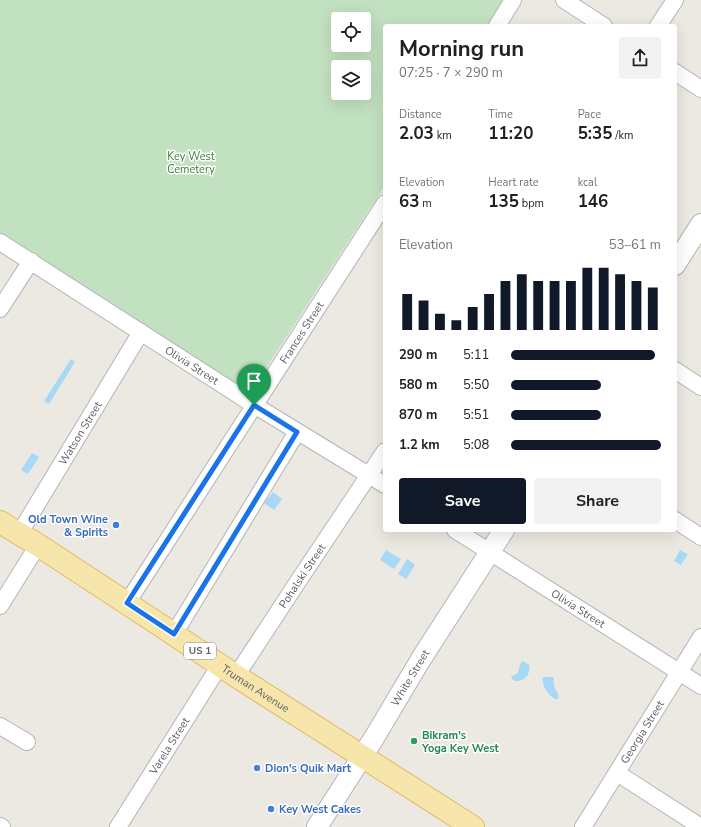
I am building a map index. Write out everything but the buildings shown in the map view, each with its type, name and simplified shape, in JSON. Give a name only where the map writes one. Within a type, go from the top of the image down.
[{"type":"main road","name":"Truman Avenue","points":[[0,522],[127,603],[228,671],[473,827]]},
{"type":"street","points":[[498,24],[513,0]]},
{"type":"street","points":[[564,0],[601,24]]},
{"type":"street","points":[[659,24],[675,0]]},
{"type":"street","points":[[677,73],[701,89]]},
{"type":"street","name":"Frances Street","points":[[127,603],[383,206]]},
{"type":"street","points":[[677,261],[699,229]]},
{"type":"street","name":"Olivia Street","points":[[0,242],[254,405],[383,484]]},
{"type":"street","points":[[0,309],[31,261]]},
{"type":"street","name":"Watson Street","points":[[19,534],[141,332]]},
{"type":"street","points":[[677,371],[701,387]]},
{"type":"street","points":[[174,634],[297,432]]},
{"type":"street","name":"Pohalski Street","points":[[228,671],[297,583],[383,454]]},
{"type":"street","points":[[677,521],[701,537]]},
{"type":"street","name":"Olivia Street","points":[[458,532],[701,686]]},
{"type":"street","name":"White Street","points":[[317,827],[363,757],[421,659],[503,532]]},
{"type":"street","points":[[0,606],[38,545]]},
{"type":"street","name":"Georgia Street","points":[[583,827],[701,637]]},
{"type":"street","name":"Varela Street","points":[[118,827],[228,671]]},
{"type":"street","points":[[0,726],[27,742]]},
{"type":"street","points":[[617,773],[701,827]]},
{"type":"green space","name":"Key West Cemetery","points":[[0,0],[505,0],[489,24],[383,24],[383,188],[250,393],[0,234]]},
{"type":"water","points":[[71,359],[75,362],[49,404],[44,401]]},
{"type":"water","points":[[32,453],[39,457],[28,474],[21,470]]},
{"type":"water","points":[[273,492],[282,499],[274,510],[264,503]]},
{"type":"water","points":[[386,550],[401,559],[394,569],[380,560]]},
{"type":"water","points":[[680,550],[688,554],[681,565],[674,561]]},
{"type":"water","points":[[407,559],[415,565],[406,579],[398,574]]},
{"type":"water","points":[[523,661],[529,665],[528,674],[522,680],[515,681],[511,676],[517,674],[521,662]]},
{"type":"water","points":[[544,677],[554,678],[558,699],[552,697],[546,690],[542,679]]},
{"type":"place","name":"Old Town Wine & Spirits","points":[[116,525]]},
{"type":"place","name":"Bikram's Yoga Key West","points":[[414,741]]},
{"type":"place","name":"Dion's Quik Mart","points":[[257,768]]},
{"type":"place","name":"Key West Cakes","points":[[271,809]]},
{"type":"route","points":[[254,405],[297,432],[174,634],[127,603],[254,405]]}]
